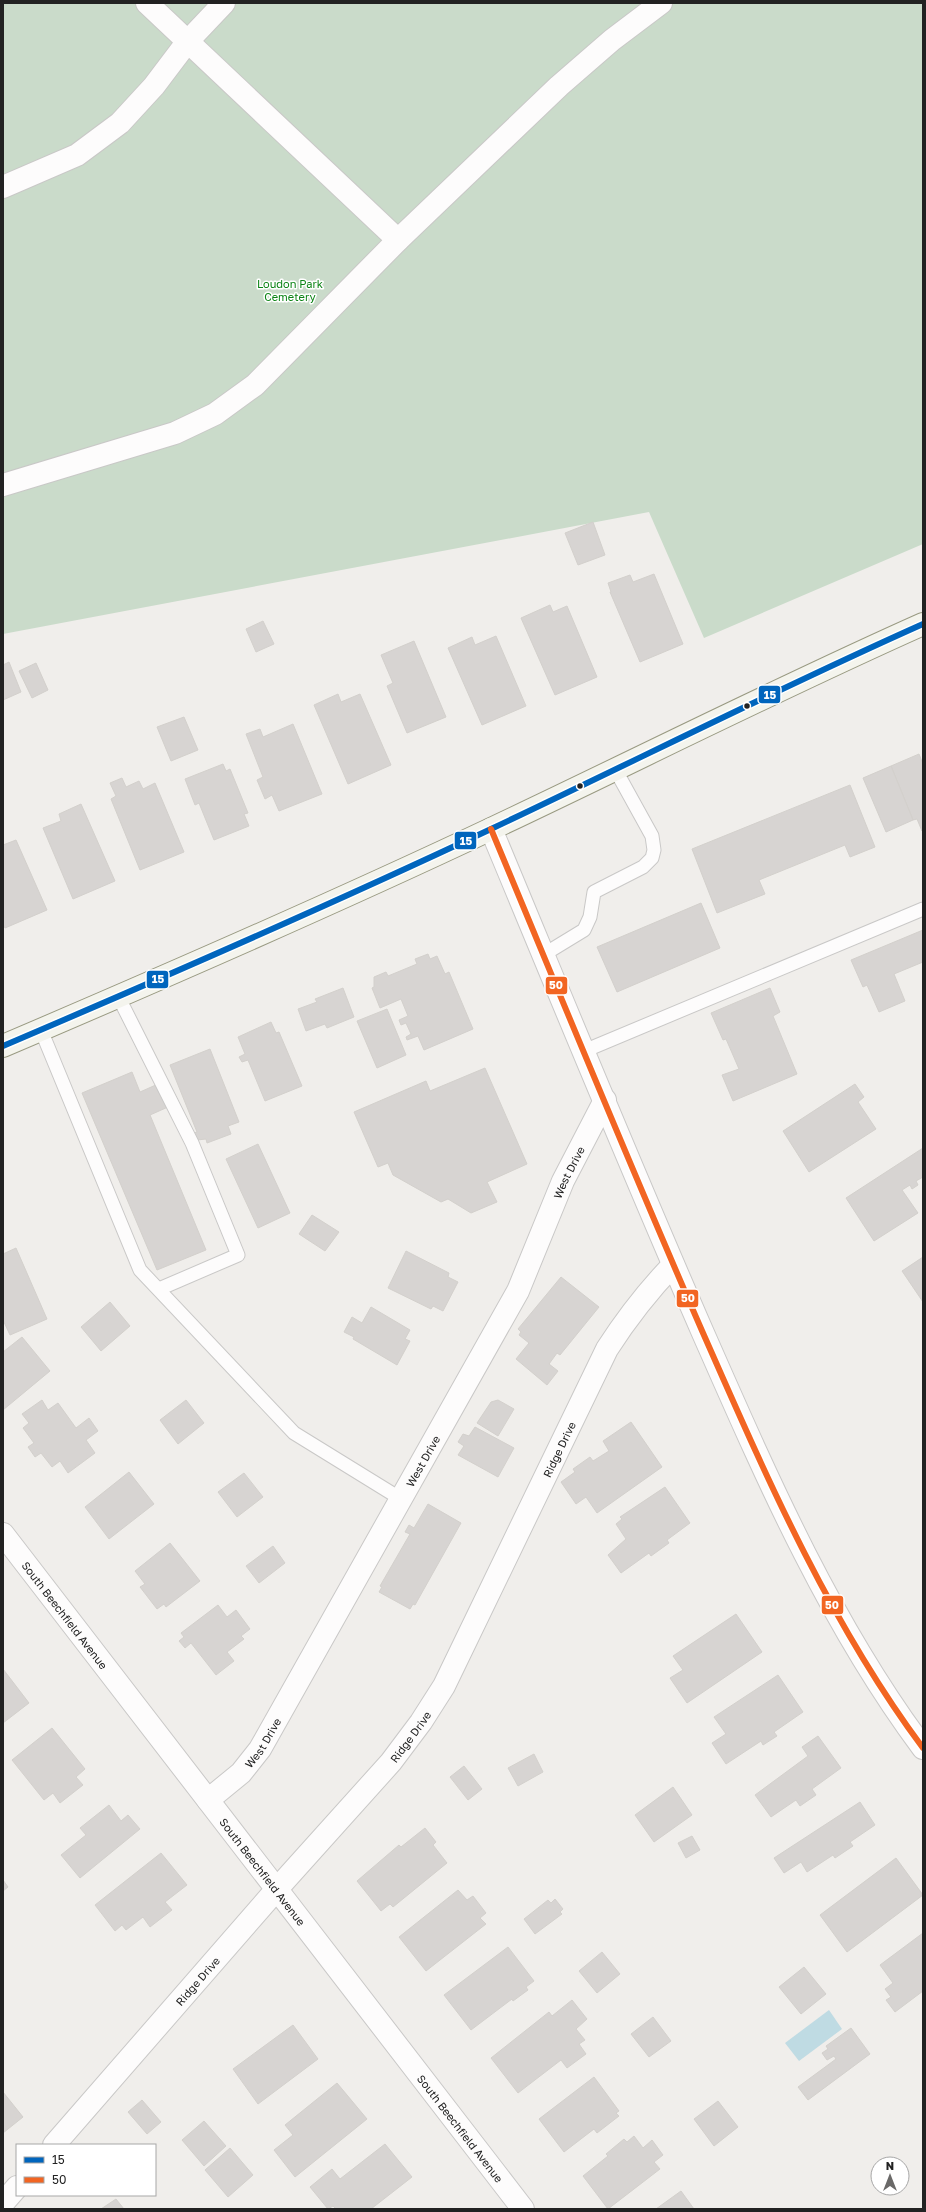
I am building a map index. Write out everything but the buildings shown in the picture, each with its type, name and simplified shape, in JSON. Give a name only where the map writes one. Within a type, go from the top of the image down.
[{"type":"main road","points":[[3,1046],[313,912],[491,829],[814,673],[923,624]]},
{"type":"street","points":[[147,3],[398,240]]},
{"type":"street","points":[[3,187],[77,155],[120,123],[154,86],[188,41],[224,3]]},
{"type":"street","points":[[3,485],[175,433],[215,414],[254,385],[398,240],[559,86],[612,40],[661,3]]},
{"type":"street","points":[[491,829],[674,1265],[758,1459],[806,1558],[857,1648],[923,1748]]},
{"type":"street","name":"West Drive","points":[[208,1800],[241,1773],[260,1749],[518,1291],[563,1181],[605,1100]]},
{"type":"street","name":"Ridge Drive","points":[[55,2144],[276,1890],[391,1762],[421,1722],[444,1686],[607,1349],[633,1310],[674,1265]]},
{"type":"street","name":"South Beechfield Avenue","points":[[3,1534],[523,2209]]},
{"type":"street","points":[[3,2203],[16,2188]]},
{"type":"lane","points":[[543,954],[584,930],[590,917],[594,892],[643,866],[652,858],[654,850],[652,836],[615,769]]},
{"type":"lane","points":[[584,1051],[923,909]]},
{"type":"lane","points":[[118,996],[192,1143],[238,1255],[159,1289]]},
{"type":"lane","points":[[41,1030],[140,1270],[294,1433],[401,1500]]},
{"type":"green space","name":"Loudon Park Cemetery","points":[[3,3],[923,3],[923,544],[704,638],[649,512],[3,634]]},
{"type":"water","points":[[829,2010],[842,2029],[799,2061],[785,2043]]},
{"type":"transit line","name":"15","points":[[3,1046],[309,913],[491,829],[814,674],[923,624]]},
{"type":"transit line","name":"50","points":[[491,829],[676,1270],[776,1494],[801,1547],[858,1650],[889,1700],[923,1748]]}]
